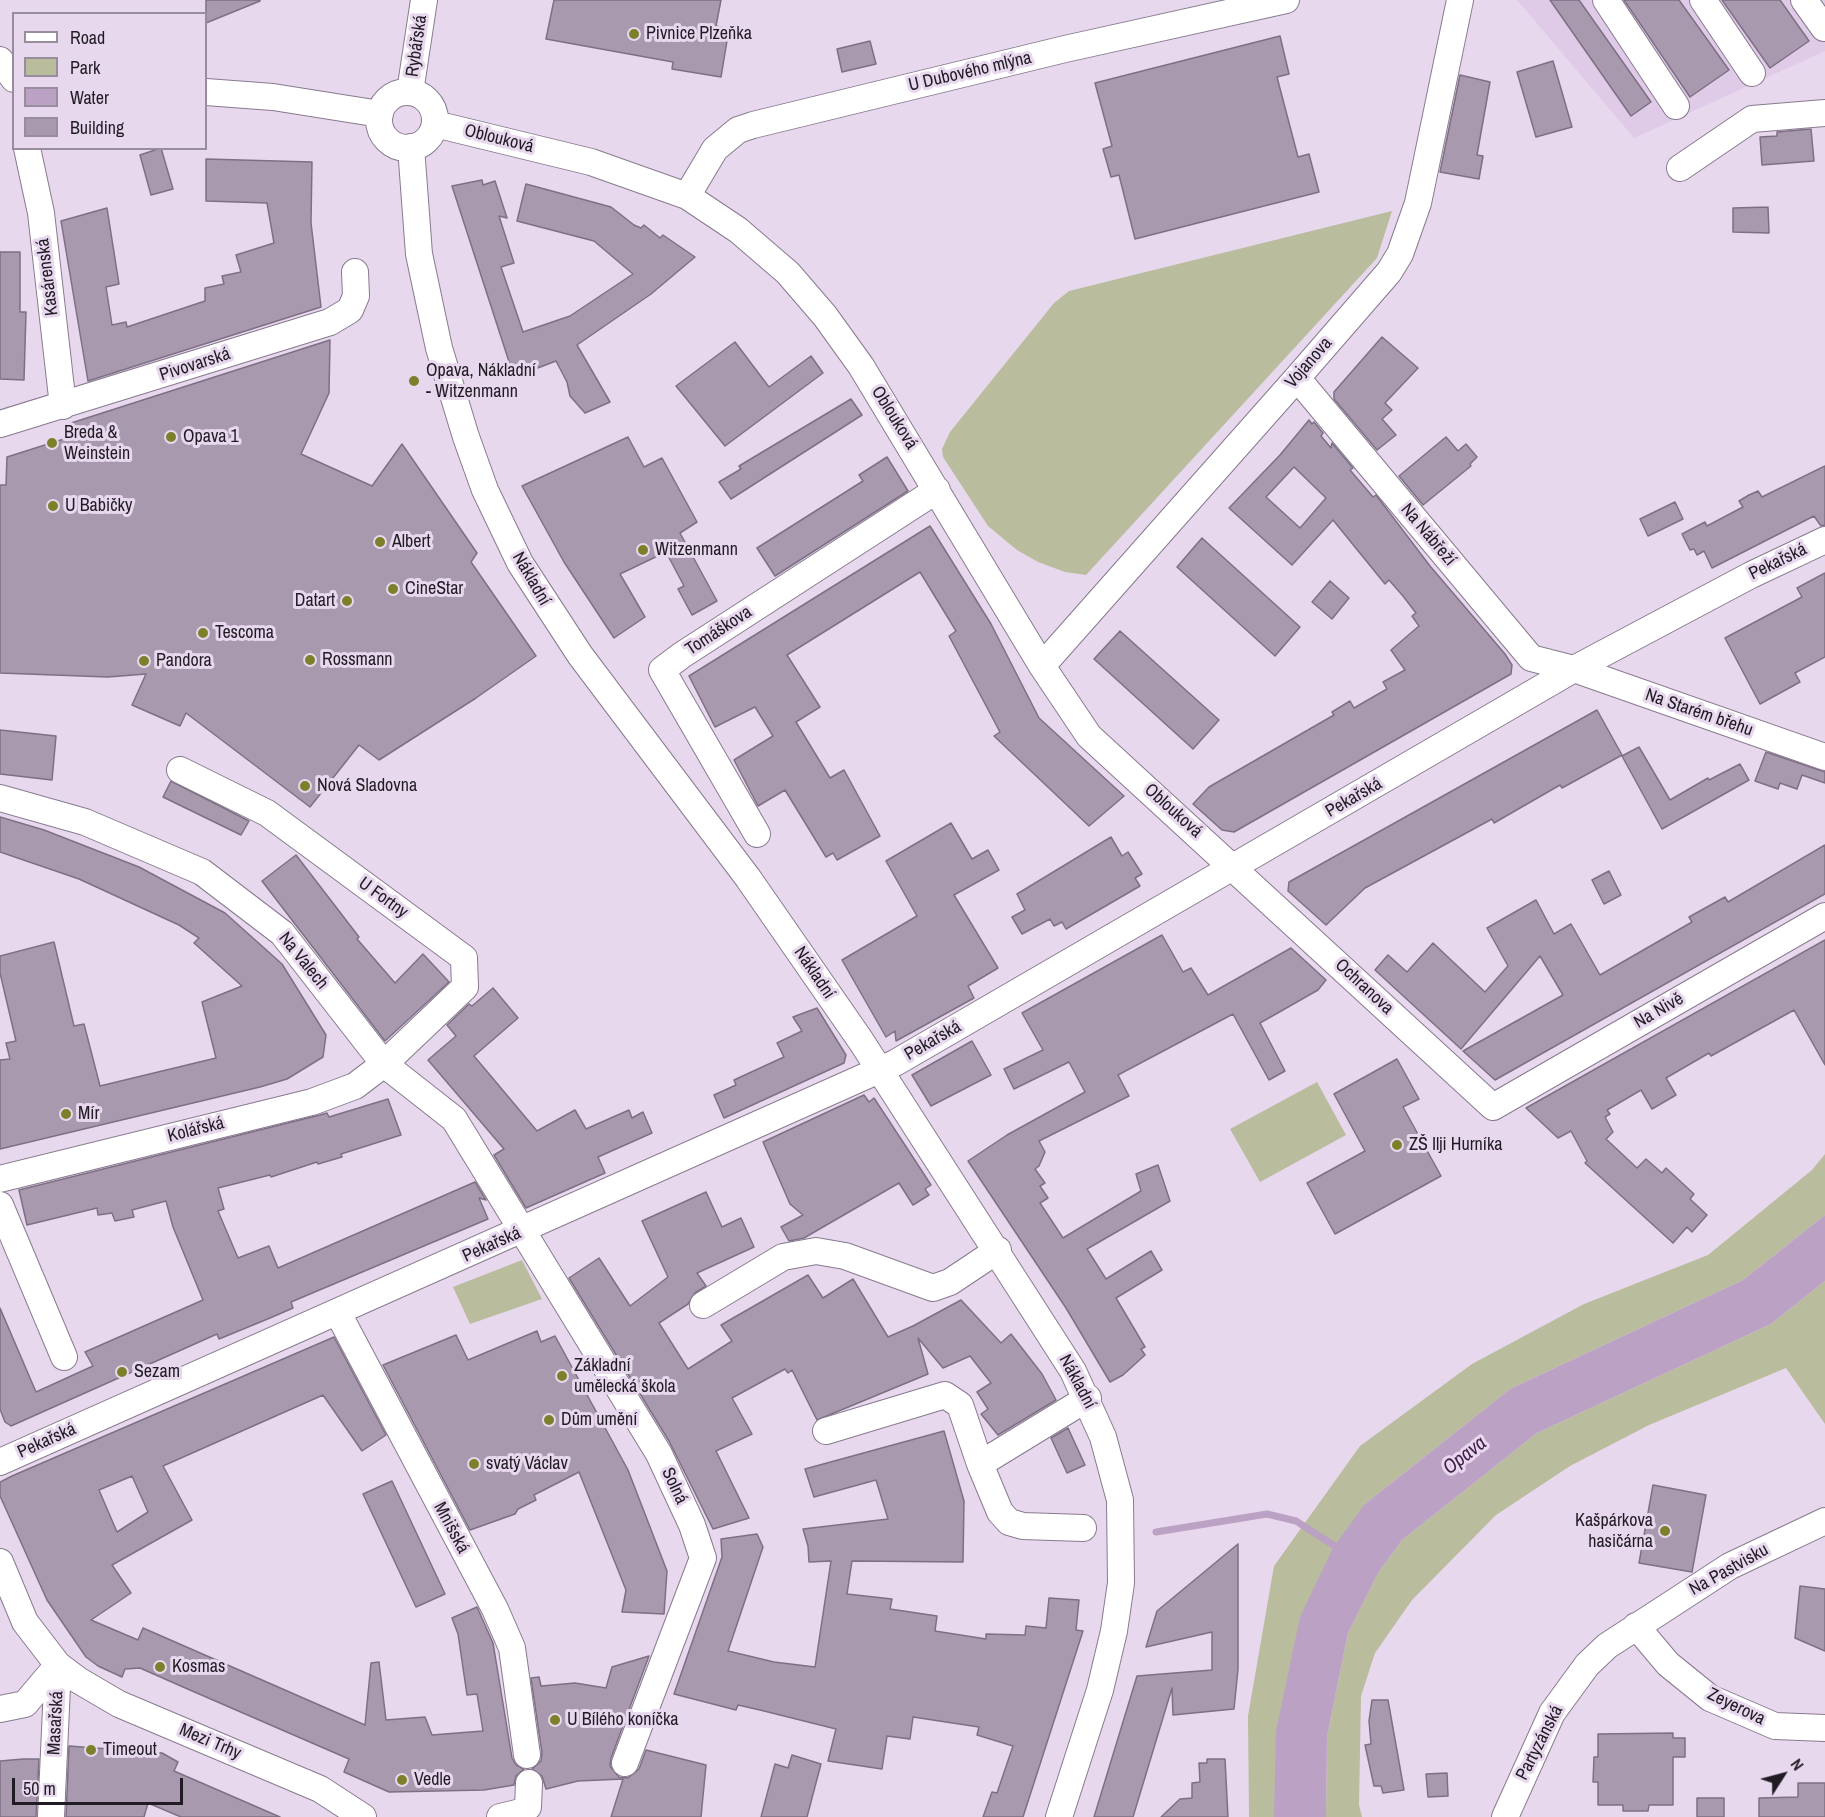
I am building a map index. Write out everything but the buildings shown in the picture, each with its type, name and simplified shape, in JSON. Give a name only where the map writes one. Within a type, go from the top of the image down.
[{"type":"street","name":"Rybářská","points":[[410,92],[424,0]]},
{"type":"street","name":"U Dubového mlýna","points":[[687,196],[715,148],[738,130],[753,125],[1065,49],[1286,0]]},
{"type":"street","name":"Vojanova","points":[[1042,666],[1389,272],[1400,254],[1418,202],[1460,0]]},
{"type":"street","points":[[1606,0],[1676,106]]},
{"type":"street","points":[[1703,0],[1752,73]]},
{"type":"street","points":[[1804,0],[1824,28]]},
{"type":"street","points":[[0,60],[12,76]]},
{"type":"street","points":[[207,92],[273,97],[380,114]]},
{"type":"street","points":[[402,92],[410,92],[430,103],[435,124],[424,142],[411,147],[390,141],[381,129],[380,114],[388,99],[402,92]]},
{"type":"street","points":[[1680,168],[1752,119],[1825,113]]},
{"type":"street","name":"Oblouková","points":[[435,124],[591,162],[687,196],[738,230],[788,273],[825,316],[861,366],[1042,666],[1089,736],[1235,867]]},
{"type":"street","name":"Nákladní","points":[[411,147],[419,254],[439,348],[458,415],[485,490],[520,563],[580,655],[748,878],[880,1070],[998,1250],[1088,1398],[1114,1470],[1120,1500],[1121,1583],[1114,1631],[1100,1690],[1059,1817]]},
{"type":"street","name":"Kasárenská","points":[[27,150],[41,213],[63,406]]},
{"type":"street","name":"Pivovarská","points":[[0,424],[330,322],[350,310],[356,296],[355,272]]},
{"type":"street","name":"Na Nábřeží","points":[[1296,378],[1531,658],[1574,669]]},
{"type":"street","name":"Tomáškova","points":[[757,834],[662,670],[937,490]]},
{"type":"street","name":"Pekařská","points":[[0,1462],[521,1232],[880,1070],[1235,867],[1574,669],[1751,575],[1825,540]]},
{"type":"street","name":"Na Starém břehu","points":[[1574,669],[1825,757]]},
{"type":"street","name":"U Fortny","points":[[180,770],[267,813],[464,958],[465,987],[384,1064]]},
{"type":"street","name":"Na Valech","points":[[0,798],[85,822],[201,872],[282,933],[384,1064],[454,1119],[521,1232]]},
{"type":"street","name":"Ochranova","points":[[1235,867],[1493,1107]]},
{"type":"street","name":"Na Nivě","points":[[1493,1107],[1825,916]]},
{"type":"street","name":"Kolářská","points":[[0,1179],[312,1102],[356,1086],[384,1064]]},
{"type":"street","points":[[0,1205],[64,1357]]},
{"type":"street","name":"Solná","points":[[521,1232],[659,1454],[692,1525],[703,1558],[626,1763]]},
{"type":"street","points":[[704,1305],[783,1257],[816,1251],[845,1256],[933,1288],[950,1282],[998,1250]]},
{"type":"street","name":"Mnišská","points":[[338,1313],[495,1609],[512,1648],[527,1755]]},
{"type":"street","points":[[826,1431],[945,1395],[960,1405],[980,1464],[1000,1512],[1009,1522],[1023,1526],[1083,1528]]},
{"type":"street","points":[[980,1464],[1088,1398]]},
{"type":"street","name":"Na Pastvisku","points":[[1636,1626],[1730,1566],[1825,1521]]},
{"type":"street","name":"Mezi Trhy","points":[[0,1562],[25,1622],[58,1665],[100,1695],[320,1788],[363,1817]]},
{"type":"street","name":"Zeyerova","points":[[1636,1626],[1668,1664],[1710,1698],[1775,1726],[1825,1728]]},
{"type":"street","name":"Partyzánská","points":[[1505,1817],[1552,1713],[1587,1665],[1607,1646],[1636,1626]]},
{"type":"street","points":[[0,1709],[25,1704],[58,1665]]},
{"type":"street","name":"Masařská","points":[[51,1817],[58,1665]]},
{"type":"street","points":[[500,1817],[521,1812],[528,1807],[529,1783]]},
{"type":"shaded area","points":[[1517,0],[1825,0],[1825,51],[1634,138]]},
{"type":"green space","points":[[1392,211],[1377,258],[1086,575],[1065,572],[1038,562],[1017,550],[988,526],[943,457],[942,449],[950,432],[1054,303],[1069,291]]},
{"type":"green space","points":[[1317,1082],[1346,1135],[1260,1182],[1230,1129]]},
{"type":"green space","points":[[1825,1154],[1825,1215],[1743,1280],[1510,1389],[1365,1504],[1274,1817],[1249,1817],[1248,1716],[1274,1566],[1360,1446],[1472,1364],[1584,1304],[1708,1255],[1812,1170]]},
{"type":"green space","points":[[522,1260],[542,1299],[470,1324],[453,1287]]},
{"type":"green space","points":[[1825,1281],[1825,1424],[1786,1368],[1649,1425],[1570,1466],[1496,1515],[1412,1600],[1375,1653],[1361,1696],[1359,1805],[1362,1817],[1326,1817],[1327,1737],[1348,1633],[1378,1573],[1402,1540],[1537,1433],[1771,1324]]},
{"type":"water","name":"Opava","points":[[1825,1215],[1825,1281],[1771,1324],[1537,1433],[1402,1540],[1378,1573],[1348,1633],[1327,1737],[1326,1817],[1274,1817],[1276,1731],[1300,1617],[1334,1546],[1365,1504],[1510,1389],[1743,1280]]},
{"type":"waterway","points":[[1156,1532],[1267,1514],[1296,1521],[1341,1550]]},
{"type":"place","name":"Pivnice Plzeňka","points":[[634,34]]},
{"type":"place","name":"Opava, Nákladní - Witzenmann","points":[[414,381]]},
{"type":"place","name":"Opava 1","points":[[171,437]]},
{"type":"place","name":"Breda & Weinstein","points":[[52,443]]},
{"type":"place","name":"U Babičky","points":[[53,506]]},
{"type":"place","name":"Albert","points":[[380,542]]},
{"type":"place","name":"Witzenmann","points":[[643,550]]},
{"type":"place","name":"CineStar","points":[[393,589]]},
{"type":"place","name":"Datart","points":[[347,601]]},
{"type":"place","name":"Tescoma","points":[[203,633]]},
{"type":"place","name":"Rossmann","points":[[310,660]]},
{"type":"place","name":"Pandora","points":[[144,661]]},
{"type":"place","name":"Nová Sladovna","points":[[305,786]]},
{"type":"place","name":"Mír","points":[[66,1114]]},
{"type":"place","name":"ZŠ Ilji Hurníka","points":[[1397,1145]]},
{"type":"place","name":"Sezam","points":[[122,1372]]},
{"type":"place","name":"Základní umělecká škola","points":[[562,1376]]},
{"type":"place","name":"Dům umění","points":[[549,1420]]},
{"type":"place","name":"svatý Václav","points":[[474,1464]]},
{"type":"place","name":"Kašpárkova hasičárna","points":[[1665,1531]]},
{"type":"place","name":"Kosmas","points":[[160,1667]]},
{"type":"place","name":"U Bílého koníčka","points":[[555,1720]]},
{"type":"place","name":"Timeout","points":[[91,1750]]},
{"type":"place","name":"Vedle","points":[[402,1780]]}]
